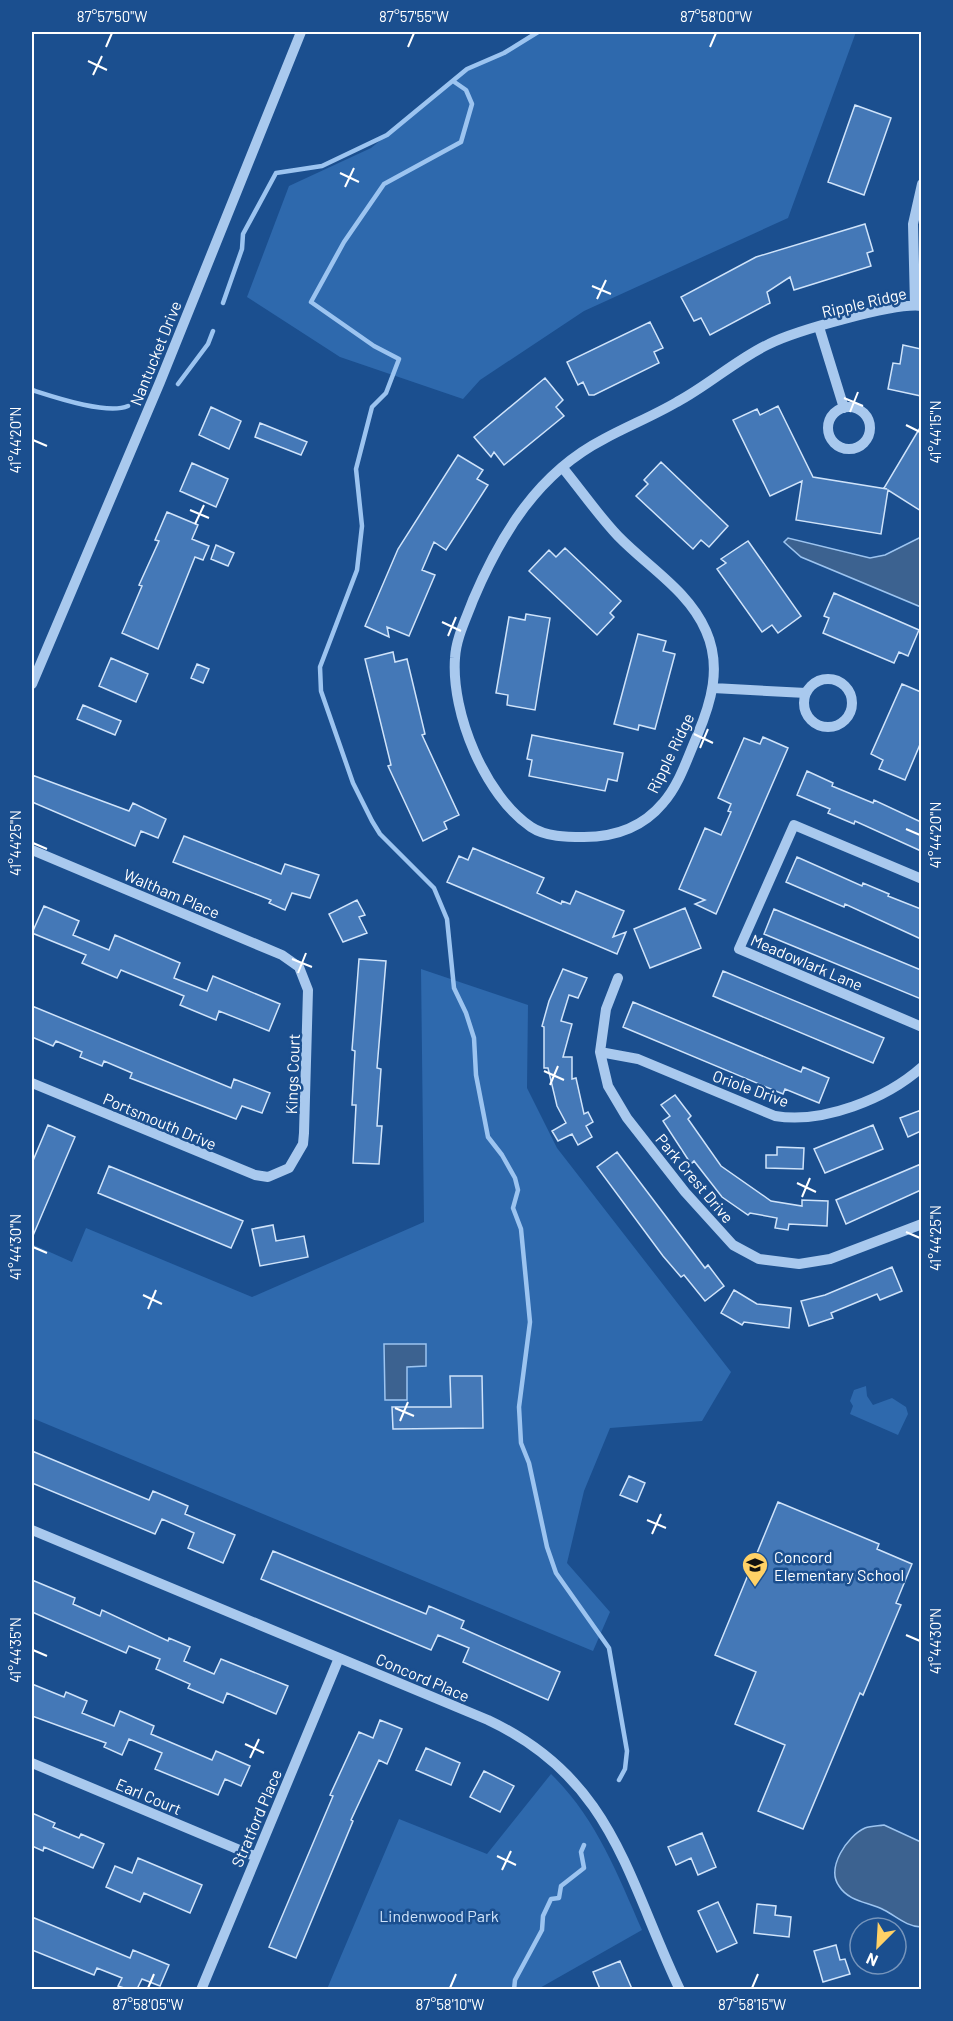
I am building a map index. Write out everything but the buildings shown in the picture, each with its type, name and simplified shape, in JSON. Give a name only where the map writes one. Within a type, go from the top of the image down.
[{"type":"street","name":"Nantucket Drive","points":[[32,684],[156,391],[302,32]]},
{"type":"street","points":[[918,305],[913,224],[921,184]]},
{"type":"street","name":"Ripple Ridge","points":[[562,467],[617,536],[676,589],[693,608],[706,630],[713,654],[713,688],[708,710],[671,793],[655,811],[622,833],[585,837],[546,834],[531,827],[497,793],[482,770],[466,723],[454,673],[455,653],[464,622],[505,532],[529,500],[562,467],[593,444],[711,383],[770,344],[819,327],[893,307],[918,305]]},
{"type":"street","points":[[819,327],[844,408]]},
{"type":"street","points":[[844,408],[860,410],[869,421],[870,428],[866,442],[853,449],[835,444],[828,433],[829,420],[833,414],[844,408]]},
{"type":"street","points":[[824,680],[839,682],[850,693],[851,708],[848,715],[837,725],[829,727],[813,722],[804,709],[806,693],[810,687],[824,680]]},
{"type":"street","points":[[713,688],[806,693]]},
{"type":"street","name":"Meadowlark Lane","points":[[921,879],[794,825],[739,949],[921,1027]]},
{"type":"street","name":"Waltham Place","points":[[32,850],[282,955],[299,967]]},
{"type":"street","name":"Kings Court","points":[[279,1174],[289,1168],[298,1156],[304,1132],[309,1005],[305,977],[299,967]]},
{"type":"street","name":"Park Crest Drive","points":[[618,978],[606,1009],[600,1052],[608,1086],[627,1118],[711,1223],[746,1253],[786,1265],[810,1263],[830,1259],[921,1224]]},
{"type":"street","name":"Oriole Drive","points":[[600,1052],[638,1059],[775,1116],[795,1120],[825,1116],[882,1093],[902,1083],[921,1067]]},
{"type":"street","name":"Portsmouth Drive","points":[[32,1083],[246,1173],[268,1177],[279,1174]]},
{"type":"street","name":"Concord Place","points":[[32,1530],[507,1729],[542,1751],[585,1792],[608,1827],[680,1989]]},
{"type":"street","name":"Stratford Place","points":[[201,1989],[339,1658]]},
{"type":"street","name":"Earl Court","points":[[32,1763],[256,1857]]},
{"type":"green space","points":[[540,32],[856,32],[788,218],[584,311],[480,380],[463,399],[340,357],[247,297],[289,186],[371,148],[467,69],[504,53]]},
{"type":"green space","points":[[421,969],[528,1005],[527,1088],[557,1148],[731,1372],[702,1421],[610,1428],[584,1491],[567,1563],[610,1612],[593,1651],[32,1418],[32,1244],[72,1262],[86,1228],[252,1297],[424,1222]]},
{"type":"green space","points":[[866,1386],[867,1396],[873,1405],[892,1398],[906,1407],[908,1414],[898,1435],[850,1414],[853,1406],[850,1401],[854,1390]]},
{"type":"green space","name":"Lindenwood Park","points":[[551,1774],[581,1809],[593,1828],[614,1867],[642,1930],[538,1989],[327,1989],[399,1819],[487,1854]]},
{"type":"shaded area","points":[[921,537],[921,607],[801,557],[784,542],[788,538],[870,558],[885,555]]},
{"type":"shaded area","points":[[384,1344],[426,1344],[426,1366],[407,1367],[407,1400],[385,1400]]},
{"type":"shaded area","points":[[884,1825],[921,1842],[921,1927],[908,1924],[908,1916],[894,1916],[854,1899],[839,1886],[835,1870],[840,1853],[858,1832],[865,1828]]},
{"type":"waterway","points":[[223,303],[242,249],[243,234],[276,173],[322,166],[387,135],[467,69],[504,53],[538,32]]},
{"type":"waterway","points":[[453,81],[466,90],[472,104],[461,142],[384,184],[344,242],[311,302],[374,346],[399,359],[386,393],[372,407],[356,469],[362,526],[357,570],[320,667],[321,691],[353,783],[372,821],[380,834],[434,888],[447,919],[454,988],[466,1013],[474,1038],[476,1075],[488,1137],[502,1155],[515,1178],[518,1190],[513,1208],[521,1229],[530,1322],[519,1407],[521,1443],[529,1463],[547,1547],[556,1573],[609,1648],[627,1751],[625,1769],[619,1780]]},
{"type":"waterway","points":[[178,384],[208,344],[213,331]]},
{"type":"waterway","points":[[32,390],[94,407],[128,406]]},
{"type":"waterway","points":[[514,1990],[515,1980],[542,1930],[543,1916],[551,1899],[559,1898],[561,1886],[584,1868],[581,1852],[584,1845]]},
{"type":"place","name":"Concord Elementary School","points":[[755,1588]]}]
